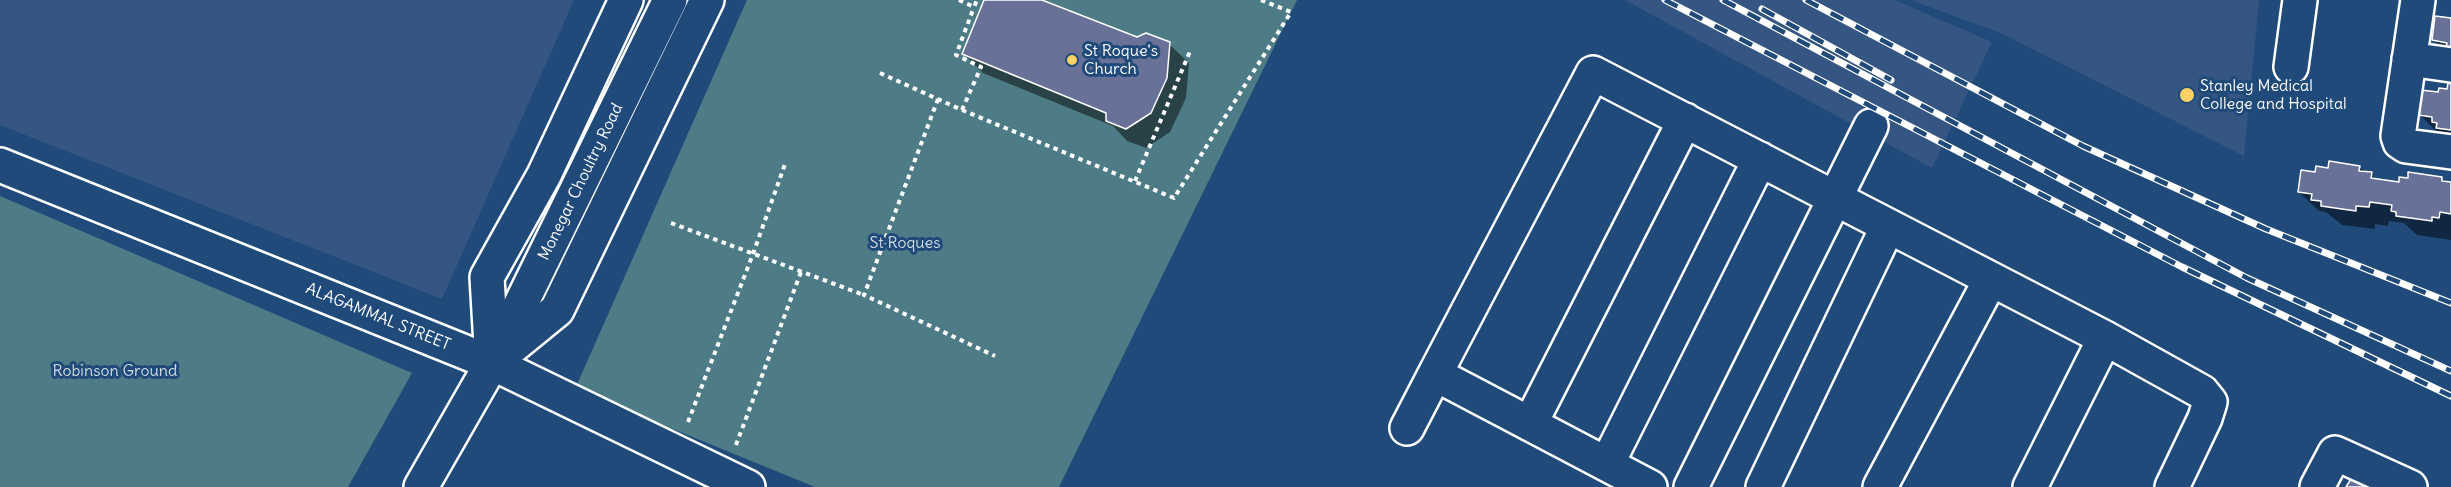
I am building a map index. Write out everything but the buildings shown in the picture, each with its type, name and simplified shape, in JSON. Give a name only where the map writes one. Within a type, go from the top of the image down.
[{"type":"street","points":[[492,363],[487,277],[544,175],[627,0]]},
{"type":"street","name":"Monegar Choultry Road","points":[[421,487],[492,363],[670,0]]},
{"type":"street","points":[[492,363],[557,310],[706,0]]},
{"type":"street","points":[[2291,68],[2300,0]]},
{"type":"street","points":[[2418,0],[2399,128],[2400,142],[2406,146],[2451,152]]},
{"type":"street","points":[[2409,59],[2451,65]]},
{"type":"street","points":[[1407,429],[1593,73],[2105,338],[2202,392],[2210,402],[2205,418],[2172,487]]},
{"type":"street","points":[[1530,424],[1685,120]]},
{"type":"street","points":[[1691,487],[1871,126]]},
{"type":"street","points":[[1607,464],[1760,159]]},
{"type":"street","name":"ALAGAMMAL STREET","points":[[0,165],[492,363],[736,481]]},
{"type":"street","points":[[1763,487],[1888,226]]},
{"type":"street","points":[[1880,487],[1991,279]]},
{"type":"street","points":[[2030,487],[2105,338]]},
{"type":"street","points":[[1435,374],[1650,487]]},
{"type":"street","points":[[2317,487],[2335,453],[2410,487]]},
{"type":"path","points":[[959,0],[974,7]]},
{"type":"path","points":[[962,110],[981,67],[956,55],[977,0]]},
{"type":"path","points":[[880,73],[962,110],[1174,198],[1291,12],[1261,0]]},
{"type":"path","points":[[1135,181],[1191,49]]},
{"type":"path","points":[[864,295],[938,99]]},
{"type":"path","points":[[676,452],[753,254],[784,164]]},
{"type":"path","points":[[671,223],[864,295],[996,356]]},
{"type":"path","points":[[736,481],[801,272]]},
{"type":"shaded area","points":[[0,0],[574,0],[442,299],[0,125]]},
{"type":"shaded area","points":[[1625,0],[1895,0],[1992,42],[1932,168]]},
{"type":"shaded area","name":"Stanley Medical College and Hospital","points":[[1911,0],[2259,0],[2244,156],[2003,34]]},
{"type":"green space","name":"St Roques","points":[[747,0],[1297,0],[1059,487],[815,487],[575,389]]},
{"type":"green space","name":"Robinson Ground","points":[[0,196],[412,373],[348,487],[0,487]]},
{"type":"railway","points":[[1665,0],[2182,267],[2451,396]]},
{"type":"railway","points":[[1723,0],[2247,278],[2451,371]]},
{"type":"railway","points":[[1806,0],[2083,146],[2266,229],[2451,303]]},
{"type":"railway","points":[[1762,9],[1891,80]]},
{"type":"place","name":"St Roque's Church","points":[[1072,60]]},
{"type":"place","name":"Stanley Medical College and Hospital","points":[[2187,95]]}]
